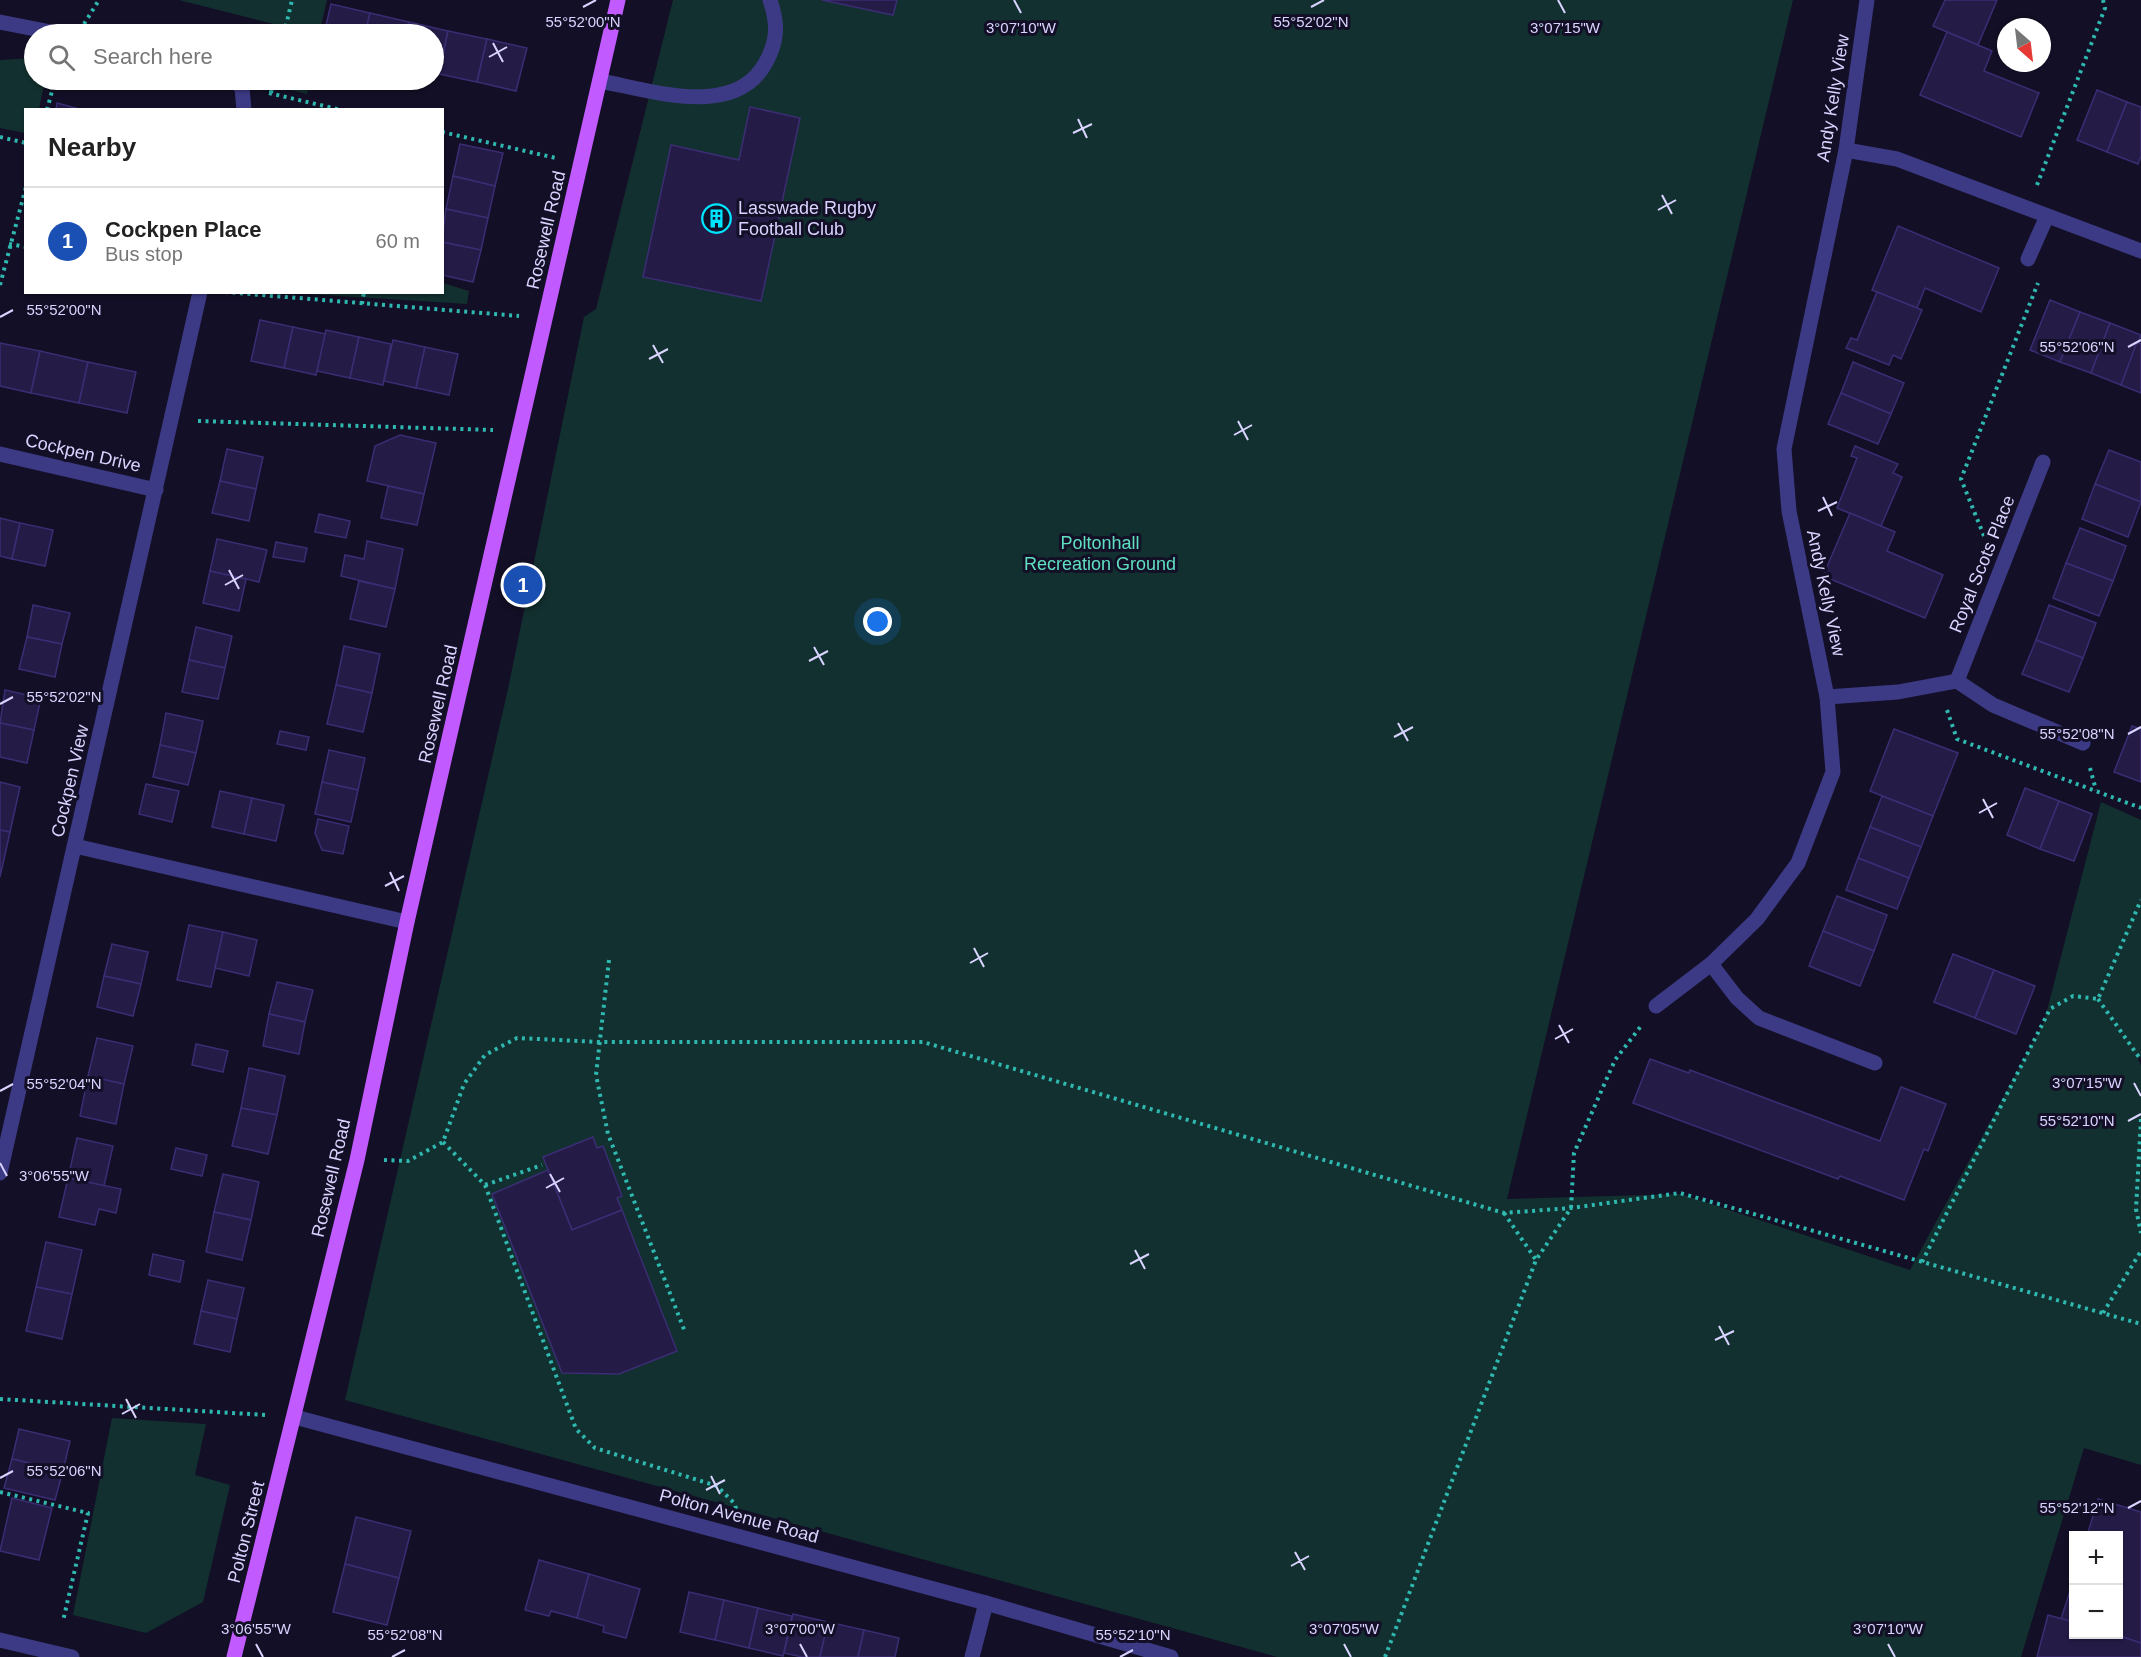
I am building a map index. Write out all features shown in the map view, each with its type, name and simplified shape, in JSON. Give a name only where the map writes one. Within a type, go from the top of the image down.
[{"type":"main road","name":"Rosewell Road","points":[[295,1417],[357,1160],[407,922],[618,0]]},
{"type":"main road","name":"Polton Street","points":[[234,1657],[295,1417]]},
{"type":"street","points":[[600,81],[698,99],[738,90],[761,73],[776,43],[770,0]]},
{"type":"street","name":"Andy Kelly View","points":[[1656,1006],[1711,964],[1757,919],[1798,863],[1833,772],[1827,697],[1789,512],[1784,448],[1846,150],[1867,0]]},
{"type":"street","points":[[0,22],[24,27]]},
{"type":"street","points":[[239,90],[244,108]]},
{"type":"street","points":[[1846,150],[1897,159],[2141,251]]},
{"type":"street","points":[[2028,259],[2047,216]]},
{"type":"street","name":"Cockpen View","points":[[0,1173],[173,420],[200,294]]},
{"type":"street","name":"Cockpen Drive","points":[[0,454],[156,490]]},
{"type":"street","name":"Royal Scots Place","points":[[1957,681],[2043,462]]},
{"type":"street","points":[[1827,697],[1898,692],[1957,681],[1993,705],[2083,743]]},
{"type":"street","points":[[75,846],[407,922]]},
{"type":"street","points":[[1711,964],[1737,998],[1759,1018],[1875,1063]]},
{"type":"street","name":"Polton Avenue Road","points":[[295,1417],[986,1603],[1171,1657]]},
{"type":"street","points":[[972,1657],[986,1603]]},
{"type":"street","points":[[0,1641],[72,1657]]},
{"type":"path","points":[[83,24],[99,0]]},
{"type":"path","points":[[286,24],[292,0]]},
{"type":"path","points":[[2028,209],[2105,8],[2103,0]]},
{"type":"path","points":[[48,108],[52,90]]},
{"type":"path","points":[[258,90],[332,108]]},
{"type":"path","points":[[271,94],[272,90]]},
{"type":"path","points":[[444,132],[581,164]]},
{"type":"path","points":[[0,138],[24,143]]},
{"type":"path","points":[[0,285],[24,193]]},
{"type":"path","points":[[9,244],[24,247]]},
{"type":"path","points":[[1999,573],[1961,479],[2045,266],[2028,259]]},
{"type":"path","points":[[248,294],[546,319]]},
{"type":"path","points":[[362,304],[364,294]]},
{"type":"path","points":[[173,420],[521,430]]},
{"type":"path","points":[[1937,684],[1957,739],[2141,808]]},
{"type":"path","points":[[2098,999],[2141,900]]},
{"type":"path","points":[[609,960],[596,1075],[608,1134],[685,1332]]},
{"type":"path","points":[[1922,1262],[2050,1008],[2073,996],[2098,999],[2141,1060]]},
{"type":"path","points":[[1385,1657],[1536,1260],[1571,1208],[1574,1153],[1615,1060],[1656,1006]]},
{"type":"path","points":[[357,1160],[408,1161],[443,1142],[464,1084],[485,1055],[517,1038],[599,1042],[923,1042],[1504,1213],[1571,1208],[1680,1194],[2141,1324]]},
{"type":"path","points":[[2141,1119],[2136,1209],[2141,1233]]},
{"type":"path","points":[[443,1142],[485,1185],[576,1429],[595,1448],[717,1486],[735,1504],[738,1536]]},
{"type":"path","points":[[485,1185],[542,1165]]},
{"type":"path","points":[[1504,1213],[1536,1260]]},
{"type":"path","points":[[2103,1313],[2141,1251]]},
{"type":"path","points":[[0,1399],[295,1417]]},
{"type":"path","points":[[0,1492],[88,1513],[63,1621]]},
{"type":"green space","points":[[179,0],[327,0],[321,24],[273,24]]},
{"type":"green space","name":"Poltonhall Recreation Ground","points":[[673,0],[1793,0],[1507,1199],[1681,1194],[1910,1270],[2044,1022],[2101,802],[2141,820],[2141,1057],[2138,1059],[2141,1065],[2141,1465],[2084,1448],[2021,1657],[1277,1657],[345,1400],[508,689],[584,317],[596,309]]},
{"type":"green space","points":[[24,59],[24,90],[43,90],[39,108],[24,108],[24,133],[0,128],[0,60]]},
{"type":"green space","points":[[290,90],[308,90],[307,94]]},
{"type":"green space","points":[[444,283],[469,291],[467,304],[309,294],[444,294]]},
{"type":"green space","points":[[112,1418],[206,1424],[195,1475],[230,1485],[203,1602],[146,1633],[73,1615]]},
{"type":"building","points":[[822,0],[897,0],[893,15]]},
{"type":"building","points":[[1945,0],[1997,0],[1978,45],[1933,26]]},
{"type":"building","points":[[331,4],[370,13],[367,24],[326,24]]},
{"type":"building","points":[[370,13],[409,22],[408,24],[367,24]]},
{"type":"building","points":[[444,30],[448,31],[444,50]]},
{"type":"building","points":[[448,31],[487,39],[477,82],[444,75],[444,50]]},
{"type":"building","points":[[1947,32],[1992,51],[1984,71],[2039,93],[2021,137],[1920,95]]},
{"type":"building","points":[[487,39],[527,48],[516,91],[477,82]]},
{"type":"building","points":[[2097,90],[2127,102],[2107,152],[2077,140]]},
{"type":"building","points":[[2127,102],[2141,107],[2141,156],[2138,164],[2107,152]]},
{"type":"building","points":[[57,103],[76,108],[56,108]]},
{"type":"building","name":"Lasswade Rugby Football Club","points":[[750,107],[800,118],[761,301],[643,277],[671,145],[739,160]]},
{"type":"building","points":[[460,144],[503,153],[495,186],[453,176]]},
{"type":"building","points":[[453,176],[495,186],[488,218],[446,209]]},
{"type":"building","points":[[446,209],[488,218],[481,250],[444,242]]},
{"type":"building","points":[[1898,226],[1999,268],[1981,312],[1925,288],[1917,308],[1872,290]]},
{"type":"building","points":[[444,242],[481,250],[473,282],[444,275]]},
{"type":"building","points":[[1877,292],[1922,310],[1901,359],[1893,355],[1889,365],[1846,348],[1851,338],[1857,340]]},
{"type":"building","points":[[2050,300],[2080,312],[2060,362],[2030,350]]},
{"type":"building","points":[[2080,312],[2110,323],[2091,373],[2060,362]]},
{"type":"building","points":[[260,320],[293,327],[284,368],[251,361]]},
{"type":"building","points":[[2110,323],[2141,335],[2121,385],[2091,373]]},
{"type":"building","points":[[293,327],[326,334],[316,375],[284,368]]},
{"type":"building","points":[[326,330],[359,337],[350,378],[317,371]]},
{"type":"building","points":[[359,337],[391,344],[383,385],[350,378]]},
{"type":"building","points":[[393,340],[425,347],[416,388],[384,381]]},
{"type":"building","points":[[2137,342],[2141,344],[2141,393],[2121,385]]},
{"type":"building","points":[[0,343],[40,351],[31,393],[0,386]]},
{"type":"building","points":[[425,347],[458,354],[449,395],[416,388]]},
{"type":"building","points":[[40,351],[88,362],[79,403],[31,393]]},
{"type":"building","points":[[88,362],[136,372],[127,413],[79,403]]},
{"type":"building","points":[[1853,362],[1904,383],[1891,414],[1841,393]]},
{"type":"building","points":[[1841,393],[1891,414],[1878,444],[1828,424]]},
{"type":"building","points":[[400,435],[436,443],[424,494],[367,481],[375,446]]},
{"type":"building","points":[[1855,446],[1898,464],[1893,473],[1902,477],[1881,526],[1837,508],[1857,458],[1851,456]]},
{"type":"building","points":[[227,449],[263,457],[256,489],[220,481]]},
{"type":"building","points":[[2109,450],[2141,462],[2141,502],[2095,484]]},
{"type":"building","points":[[220,481],[256,489],[249,521],[212,513]]},
{"type":"building","points":[[2095,484],[2141,502],[2128,537],[2082,519]]},
{"type":"building","points":[[388,486],[424,494],[417,525],[381,518]]},
{"type":"building","points":[[1850,513],[1895,532],[1887,551],[1943,575],[1925,618],[1823,576]]},
{"type":"building","points":[[319,514],[350,521],[346,538],[315,532]]},
{"type":"building","points":[[0,518],[20,523],[12,559],[0,556]]},
{"type":"building","points":[[20,523],[53,530],[45,566],[12,559]]},
{"type":"building","points":[[2080,528],[2126,546],[2113,581],[2066,563]]},
{"type":"building","points":[[217,539],[267,550],[259,582],[210,571]]},
{"type":"building","points":[[367,541],[403,549],[395,589],[341,576],[345,555],[364,559]]},
{"type":"building","points":[[276,542],[307,548],[304,562],[273,557]]},
{"type":"building","points":[[2066,563],[2113,581],[2099,616],[2053,598]]},
{"type":"building","points":[[210,571],[246,579],[239,611],[203,603]]},
{"type":"building","points":[[359,581],[395,589],[386,627],[350,619]]},
{"type":"building","points":[[33,605],[70,613],[62,644],[27,637]]},
{"type":"building","points":[[2049,605],[2096,623],[2083,658],[2036,640]]},
{"type":"building","points":[[196,627],[232,636],[225,668],[189,660]]},
{"type":"building","points":[[27,637],[62,644],[55,677],[19,669]]},
{"type":"building","points":[[2036,640],[2083,658],[2069,692],[2022,674]]},
{"type":"building","points":[[344,646],[380,654],[372,693],[336,685]]},
{"type":"building","points":[[189,660],[225,668],[218,699],[182,692]]},
{"type":"building","points":[[336,685],[372,693],[363,732],[327,724]]},
{"type":"building","points":[[5,690],[41,698],[34,730],[0,723]]},
{"type":"building","points":[[166,713],[203,721],[196,753],[160,745]]},
{"type":"building","points":[[0,723],[34,730],[27,763],[0,757]]},
{"type":"building","points":[[2132,726],[2141,729],[2141,782],[2114,772]]},
{"type":"building","points":[[1894,729],[1958,753],[1933,816],[1870,791]]},
{"type":"building","points":[[280,731],[309,737],[306,750],[277,744]]},
{"type":"building","points":[[160,745],[196,753],[188,785],[153,777]]},
{"type":"building","points":[[329,750],[365,758],[358,790],[322,782]]},
{"type":"building","points":[[0,782],[20,787],[10,832],[0,830]]},
{"type":"building","points":[[322,782],[358,790],[351,822],[315,814]]},
{"type":"building","points":[[146,784],[179,791],[172,822],[139,814]]},
{"type":"building","points":[[2025,788],[2059,801],[2040,849],[2007,835]]},
{"type":"building","points":[[220,791],[252,798],[244,834],[212,827]]},
{"type":"building","points":[[1882,796],[1933,816],[1921,847],[1870,827]]},
{"type":"building","points":[[252,798],[284,805],[276,841],[244,834]]},
{"type":"building","points":[[2059,801],[2092,814],[2074,861],[2040,849]]},
{"type":"building","points":[[318,819],[349,826],[343,854],[322,850],[315,833]]},
{"type":"building","points":[[1870,827],[1921,847],[1909,878],[1858,858]]},
{"type":"building","points":[[0,830],[10,832],[0,877]]},
{"type":"building","points":[[1858,858],[1909,878],[1897,909],[1846,890]]},
{"type":"building","points":[[1837,896],[1887,915],[1874,951],[1823,931]]},
{"type":"building","points":[[189,925],[223,932],[211,987],[177,980]]},
{"type":"building","points":[[1823,931],[1874,951],[1860,986],[1809,966]]},
{"type":"building","points":[[223,932],[257,940],[249,976],[215,968]]},
{"type":"building","points":[[112,944],[148,952],[141,984],[104,976]]},
{"type":"building","points":[[1953,954],[1994,970],[1975,1018],[1934,1002]]},
{"type":"building","points":[[1994,970],[2035,986],[2016,1034],[1975,1018]]},
{"type":"building","points":[[104,976],[141,984],[133,1016],[97,1007]]},
{"type":"building","points":[[277,982],[313,990],[305,1022],[269,1014]]},
{"type":"building","points":[[269,1014],[305,1022],[299,1054],[263,1046]]},
{"type":"building","points":[[97,1038],[133,1046],[124,1084],[88,1076]]},
{"type":"building","points":[[196,1044],[228,1051],[223,1072],[192,1065]]},
{"type":"building","points":[[1650,1059],[1689,1073],[1690,1070],[1880,1141],[1901,1087],[1946,1104],[1928,1151],[1924,1149],[1904,1200],[1840,1176],[1838,1179],[1633,1103]]},
{"type":"building","points":[[249,1068],[285,1076],[277,1115],[241,1108]]},
{"type":"building","points":[[88,1076],[124,1084],[116,1124],[80,1116]]},
{"type":"building","points":[[241,1108],[277,1115],[268,1154],[232,1146]]},
{"type":"building","points":[[593,1137],[597,1148],[603,1146],[622,1196],[617,1198],[622,1210],[572,1230],[543,1157]]},
{"type":"building","points":[[77,1138],[113,1146],[104,1186],[68,1178]]},
{"type":"building","points":[[176,1148],[207,1155],[202,1176],[171,1169]]},
{"type":"building","points":[[548,1170],[572,1230],[622,1210],[677,1351],[619,1374],[562,1373],[492,1194]]},
{"type":"building","points":[[223,1174],[259,1182],[251,1220],[214,1212]]},
{"type":"building","points":[[68,1178],[121,1189],[116,1213],[99,1209],[95,1225],[59,1217]]},
{"type":"building","points":[[214,1212],[251,1220],[242,1260],[206,1252]]},
{"type":"building","points":[[46,1242],[82,1250],[72,1294],[36,1287]]},
{"type":"building","points":[[153,1254],[184,1261],[180,1282],[149,1275]]},
{"type":"building","points":[[208,1280],[244,1288],[237,1319],[201,1311]]},
{"type":"building","points":[[36,1287],[72,1294],[62,1339],[26,1331]]},
{"type":"building","points":[[201,1311],[237,1319],[230,1352],[194,1344]]},
{"type":"building","points":[[19,1429],[70,1441],[63,1471],[12,1459]]},
{"type":"building","points":[[12,1459],[63,1471],[55,1500],[4,1488]]},
{"type":"building","points":[[12,1498],[52,1508],[39,1560],[0,1551]]},
{"type":"building","points":[[2098,1499],[2141,1512],[2141,1643],[2123,1637],[2123,1531],[2088,1531]]},
{"type":"building","points":[[356,1517],[411,1531],[399,1578],[345,1564]]},
{"type":"building","points":[[539,1560],[589,1574],[577,1618],[551,1611],[549,1616],[525,1610]]},
{"type":"building","points":[[345,1564],[399,1578],[387,1625],[333,1612]]},
{"type":"building","points":[[589,1574],[640,1589],[626,1638],[603,1632],[604,1626],[577,1618]]},
{"type":"building","points":[[689,1592],[724,1600],[715,1640],[680,1632]]},
{"type":"building","points":[[2069,1594],[2069,1621],[2061,1619]]},
{"type":"building","points":[[724,1600],[758,1608],[749,1648],[715,1640]]},
{"type":"building","points":[[758,1608],[792,1616],[783,1656],[749,1648]]},
{"type":"building","points":[[793,1614],[828,1622],[820,1657],[802,1657],[784,1653]]},
{"type":"building","points":[[2048,1615],[2069,1621],[2069,1639],[2123,1639],[2123,1637],[2141,1643],[2141,1657],[2037,1657]]},
{"type":"building","points":[[828,1622],[864,1630],[858,1657],[820,1657]]},
{"type":"building","points":[[864,1630],[899,1638],[895,1657],[858,1657]]},
{"type":"place","name":"Lasswade Rugby Football Club","points":[[717,218]]},
{"type":"place","name":"Cockpen Place","points":[[523,585]]}]
